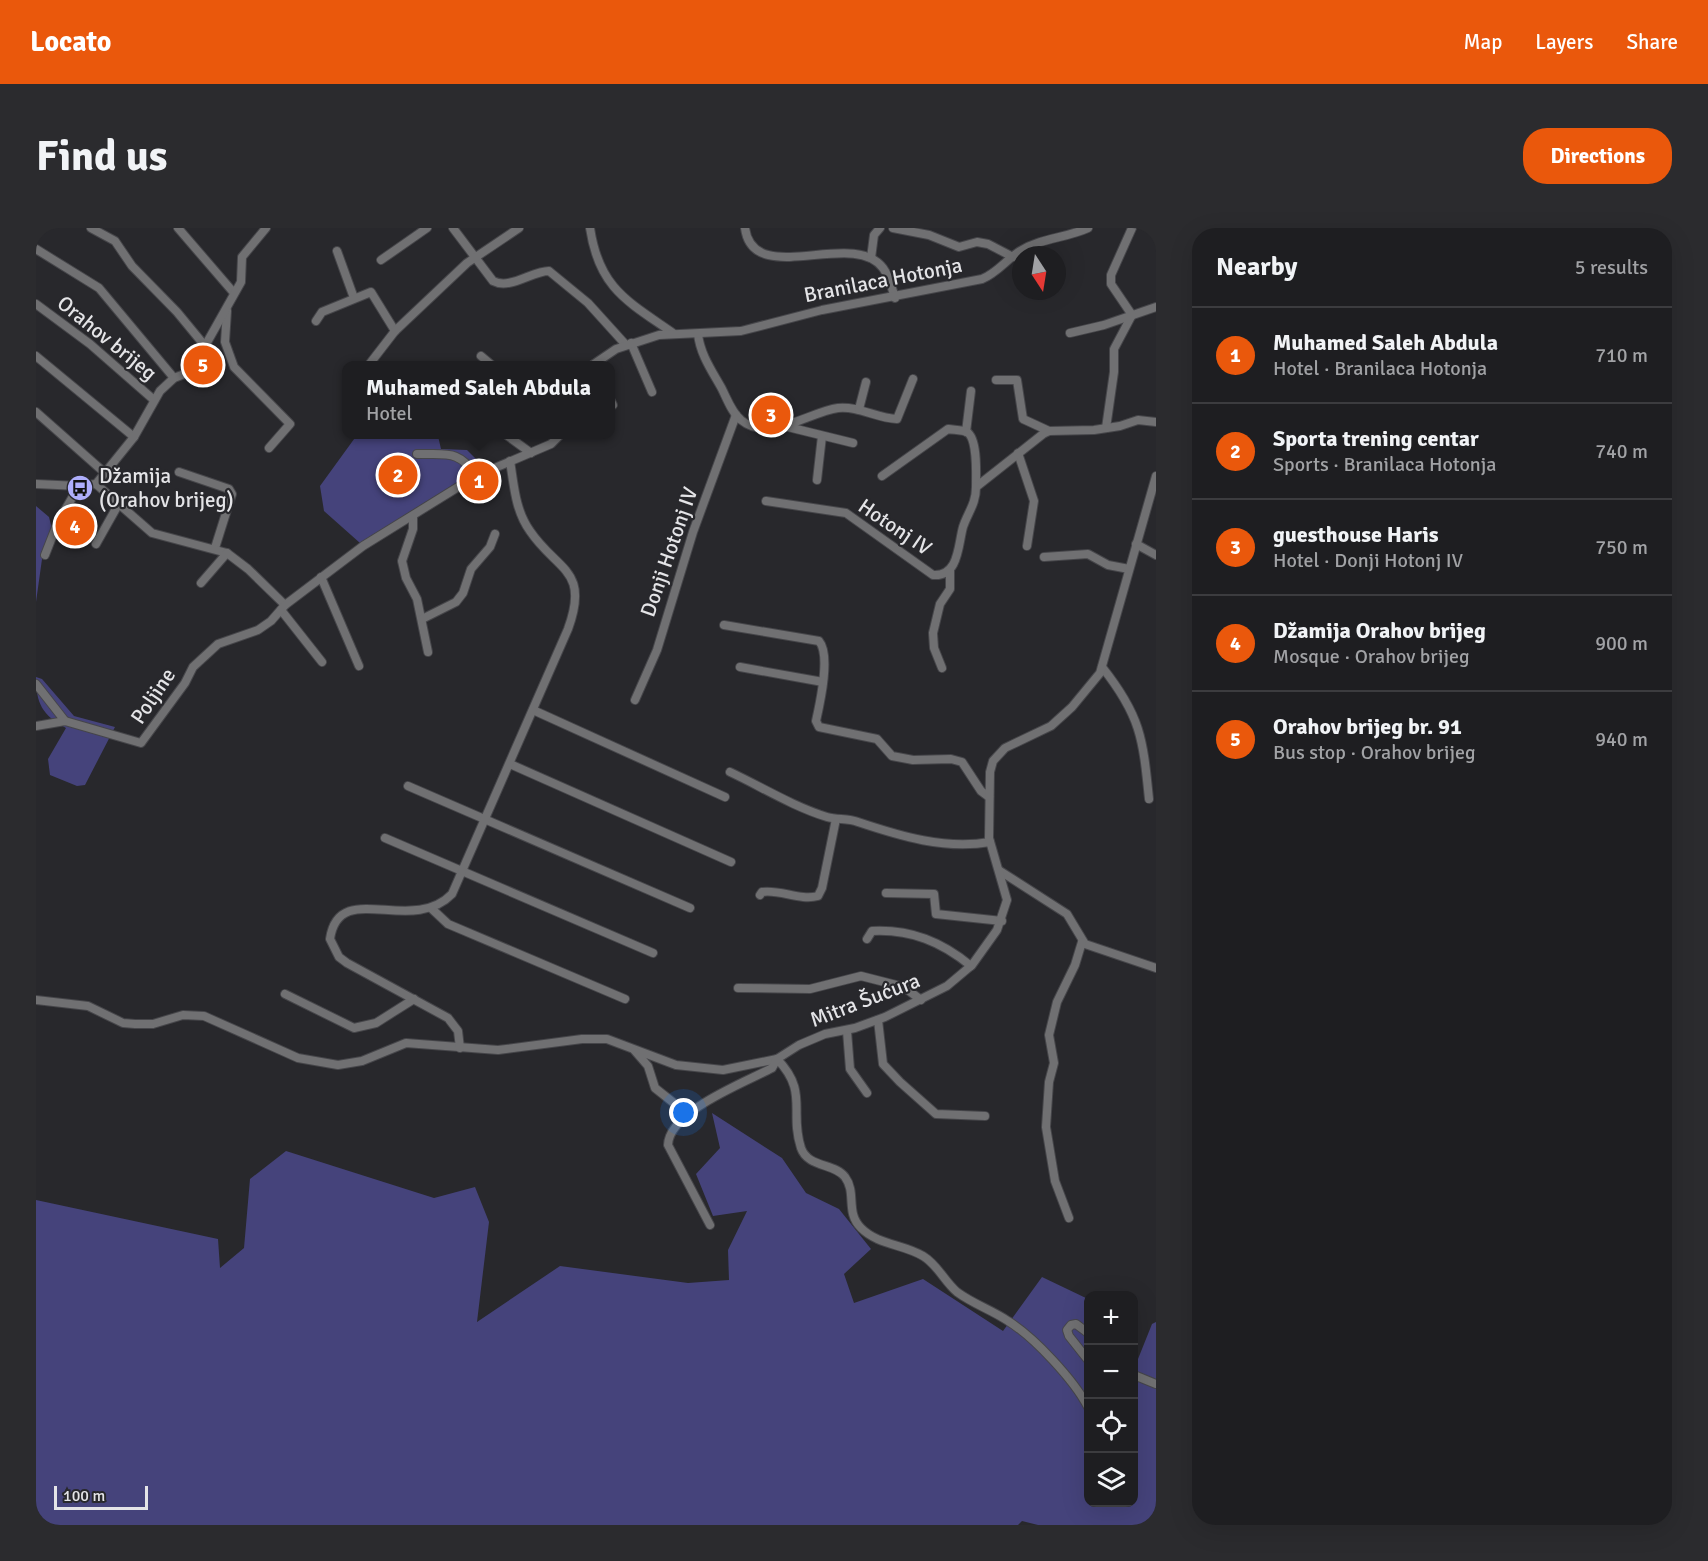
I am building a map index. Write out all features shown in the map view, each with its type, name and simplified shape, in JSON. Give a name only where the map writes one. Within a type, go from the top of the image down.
[{"type":"street","points":[[91,228],[115,241],[132,266],[177,312],[205,346]]},
{"type":"street","points":[[178,228],[234,293]]},
{"type":"street","name":"Orahov brijeg","points":[[96,484],[134,437],[154,400],[174,378],[200,368],[205,346],[242,277],[242,257],[266,228]]},
{"type":"street","points":[[381,260],[427,228]]},
{"type":"street","points":[[453,228],[476,256],[488,276],[497,283],[511,282],[542,271],[557,275],[628,344],[652,393]]},
{"type":"street","points":[[372,361],[395,331],[476,256],[519,228]]},
{"type":"street","name":"Branilaca Hotonja","points":[[590,228],[594,252],[611,287],[642,314],[673,333]]},
{"type":"street","points":[[745,228],[750,244],[766,255],[848,251],[871,258],[882,266],[895,298]]},
{"type":"street","points":[[871,258],[874,235],[880,228]]},
{"type":"street","points":[[893,228],[929,235],[960,247],[977,242],[988,244],[1012,256]]},
{"type":"street","name":"Branilaca Hotonja","points":[[1031,246],[1088,228]]},
{"type":"street","points":[[1132,228],[1111,274],[1111,284],[1132,315]]},
{"type":"street","name":"Orahov brijeg","points":[[36,249],[93,281],[174,378]]},
{"type":"street","points":[[337,251],[354,298]]},
{"type":"street","name":"Branilaca Hotonja","points":[[599,361],[628,344],[673,333],[741,331],[822,310],[895,298],[982,279],[990,276],[1012,258]]},
{"type":"street","points":[[316,321],[321,312],[368,292],[373,294],[395,331]]},
{"type":"street","name":"Orahov brijeg","points":[[36,304],[90,344],[154,400]]},
{"type":"street","name":"Orahov brijeg","points":[[227,306],[224,330],[230,360],[290,424],[269,448]]},
{"type":"street","points":[[1070,333],[1156,307]]},
{"type":"street","points":[[1106,428],[1114,372],[1114,349],[1132,315]]},
{"type":"street","points":[[699,334],[708,364],[736,415],[749,425],[784,426],[853,444]]},
{"type":"street","points":[[36,356],[134,437]]},
{"type":"street","points":[[481,356],[487,361]]},
{"type":"street","points":[[784,426],[827,410],[859,409],[897,419],[913,379]]},
{"type":"street","points":[[996,380],[1017,380],[1023,419],[1049,431],[1106,428],[1138,420],[1156,422]]},
{"type":"street","points":[[859,409],[866,382]]},
{"type":"street","name":"Hotonj IV","points":[[966,432],[971,391]]},
{"type":"street","points":[[36,411],[105,473]]},
{"type":"street","name":"Donji Hotonj IV","points":[[635,700],[657,650],[693,532],[736,415]]},
{"type":"street","name":"Hotonj IV","points":[[766,501],[846,513],[933,575],[944,574],[950,570],[958,553],[965,523],[974,506],[975,450],[972,437],[966,432],[943,430],[882,476]]},
{"type":"street","points":[[976,487],[1049,431]]},
{"type":"street","points":[[817,480],[822,436]]},
{"type":"street","points":[[511,439],[531,453]]},
{"type":"street","points":[[283,607],[363,546],[476,476],[551,444],[557,439]]},
{"type":"street","points":[[1018,453],[1034,501],[1027,546]]},
{"type":"street","points":[[417,454],[460,457],[476,476]]},
{"type":"street","points":[[460,1048],[458,1031],[448,1018],[339,957],[330,939],[336,919],[355,909],[407,913],[432,909],[452,894],[572,620],[575,590],[568,572],[537,540],[523,520],[518,509],[510,461]]},
{"type":"street","points":[[179,472],[229,489],[232,494],[215,548]]},
{"type":"street","name":"Mitra Šućura","points":[[710,1225],[668,1145],[670,1132],[689,1115],[728,1088],[772,1068],[777,1059],[788,1051],[825,1034],[847,1031],[878,1020],[947,986],[971,966],[1002,921],[1007,900],[990,842],[990,772],[999,752],[1060,719],[1093,684],[1102,667],[1156,476]]},
{"type":"street","points":[[36,484],[79,486],[96,484],[152,533],[227,553],[248,569],[283,607],[322,662]]},
{"type":"street","points":[[45,555],[58,522],[79,486]]},
{"type":"street","points":[[96,544],[118,505]]},
{"type":"street","points":[[413,516],[413,529],[402,561],[406,578],[417,599],[428,652]]},
{"type":"street","points":[[422,619],[456,602],[463,593],[471,569],[490,547],[495,534]]},
{"type":"street","points":[[1136,544],[1156,555]]},
{"type":"street","points":[[201,583],[227,553]]},
{"type":"street","points":[[1044,557],[1088,554],[1108,565],[1130,569]]},
{"type":"street","points":[[942,668],[934,648],[933,633],[940,604],[950,590],[950,570]]},
{"type":"street","points":[[321,578],[359,666]]},
{"type":"street","name":"Poljine","points":[[36,726],[65,721],[141,743],[203,655],[218,644],[258,630],[271,621],[283,607]]},
{"type":"street","points":[[724,625],[819,641],[822,647],[823,682],[816,721],[819,728],[877,739],[892,756],[913,760],[951,759],[962,762],[981,791],[989,797]]},
{"type":"street","points":[[740,667],[823,682]]},
{"type":"street","points":[[1102,667],[1117,686],[1138,726],[1144,746],[1149,799]]},
{"type":"street","points":[[36,684],[65,721]]},
{"type":"street","points":[[533,710],[725,797]]},
{"type":"street","points":[[510,764],[731,862]]},
{"type":"street","points":[[730,772],[802,807],[836,819],[850,819],[886,832],[956,845],[990,842]]},
{"type":"street","points":[[408,786],[690,908]]},
{"type":"street","points":[[760,895],[766,891],[818,896],[822,888],[836,819]]},
{"type":"street","points":[[385,838],[653,953]]},
{"type":"street","points":[[1000,871],[1067,914],[1078,930],[1082,942],[1075,965],[1057,1002],[1049,1035],[1054,1063],[1049,1083],[1046,1126],[1054,1181],[1069,1218]]},
{"type":"street","points":[[886,893],[933,894],[936,896],[936,914],[1002,921]]},
{"type":"street","points":[[432,909],[448,924],[625,999]]},
{"type":"street","points":[[867,939],[872,931],[916,935],[945,946],[971,966]]},
{"type":"street","points":[[1082,942],[1156,969]]},
{"type":"street","points":[[738,988],[810,988],[861,976],[904,987],[921,1000]]},
{"type":"street","points":[[285,994],[354,1028],[376,1023],[414,999]]},
{"type":"street","points":[[36,1000],[88,1006],[123,1023],[153,1023],[183,1015],[204,1016],[258,1042],[315,1063],[350,1065],[406,1043],[460,1048],[517,1049],[594,1039],[607,1039],[676,1065],[723,1070],[777,1059],[795,1083],[801,1148],[812,1161],[845,1177],[849,1185],[850,1210],[856,1223],[881,1241],[922,1256],[935,1266],[955,1290],[1020,1329],[1074,1383],[1084,1399]]},
{"type":"street","points":[[878,1020],[883,1064],[900,1082],[936,1114],[985,1116]]},
{"type":"street","points":[[847,1031],[850,1069],[867,1093]]},
{"type":"street","points":[[635,1051],[648,1066],[655,1088],[689,1115]]},
{"type":"street","points":[[1084,1330],[1076,1324],[1067,1330],[1069,1336],[1084,1354]]},
{"type":"street","points":[[1138,1377],[1156,1384]]},
{"type":"shaded area","points":[[354,439],[439,439],[441,449],[467,450],[483,466],[360,543],[324,511],[320,486]]},
{"type":"shaded area","points":[[36,506],[49,517],[53,533],[43,552],[36,602]]},
{"type":"shaded area","points":[[36,677],[42,679],[74,716],[115,727],[85,785],[77,786],[50,775],[48,759],[66,728],[51,718],[42,707],[37,694]]},
{"type":"shaded area","points":[[712,1113],[782,1158],[806,1193],[839,1209],[871,1249],[844,1274],[854,1303],[923,1279],[1003,1331],[1042,1277],[1084,1297],[1084,1507],[1138,1507],[1138,1359],[1152,1324],[1156,1322],[1156,1525],[1038,1525],[1022,1521],[1018,1525],[36,1525],[36,1200],[218,1239],[220,1268],[244,1248],[250,1179],[286,1151],[434,1198],[475,1187],[489,1222],[477,1322],[560,1266],[688,1283],[729,1280],[728,1250],[747,1211],[713,1216],[696,1174],[720,1148]]},
{"type":"place","name":"Orahov brijeg br. 91","points":[[203,365]]},
{"type":"place","name":"guesthouse Haris","points":[[771,415]]},
{"type":"place","name":"Sporta trening centar","points":[[398,475]]},
{"type":"place","name":"Muhamed Saleh Abdula","points":[[479,481]]},
{"type":"place","name":"Džamija (Orahov brijeg)","points":[[80,488]]},
{"type":"place","name":"Džamija Orahov brijeg","points":[[75,526]]}]
